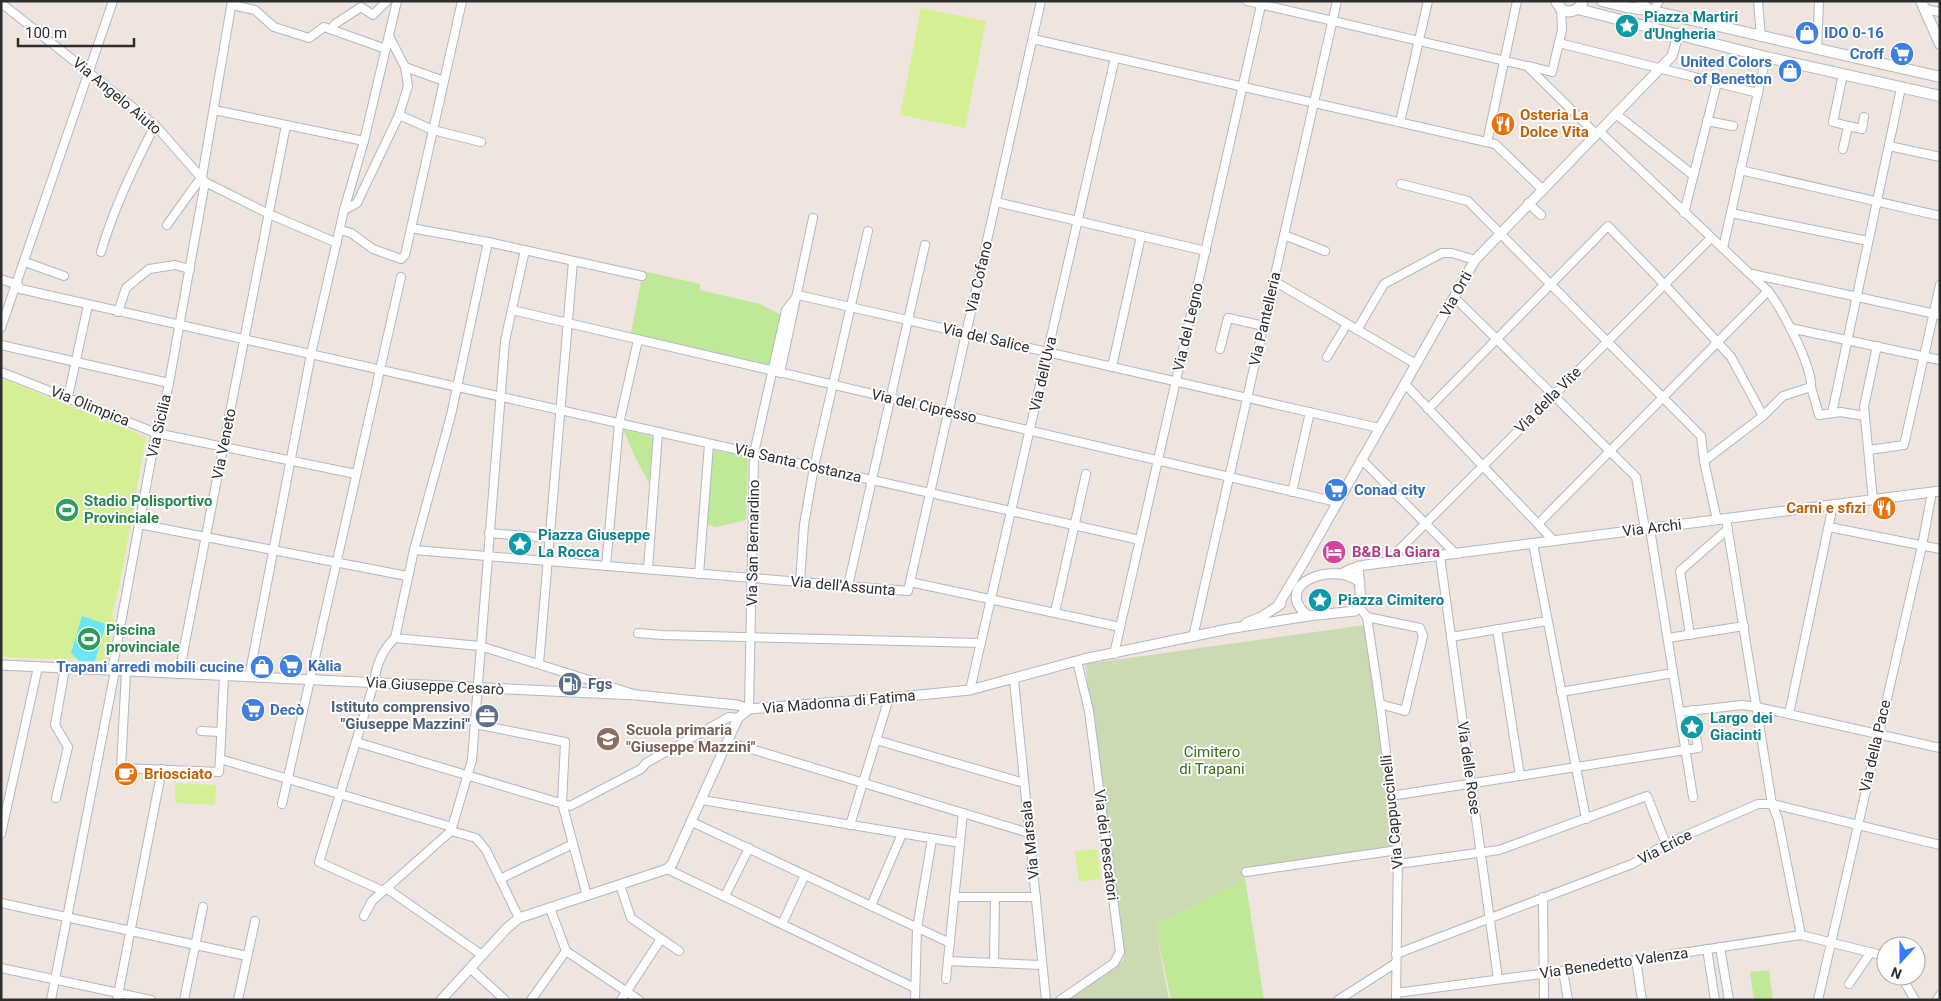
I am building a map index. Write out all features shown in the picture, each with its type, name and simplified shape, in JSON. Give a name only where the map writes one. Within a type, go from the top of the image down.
[{"type":"main road","points":[[1602,1],[1940,78]]},
{"type":"main road","points":[[1615,1],[1626,7]]},
{"type":"main road","points":[[1557,6],[1568,12],[1581,5],[1662,31],[1766,57],[1940,96]]},
{"type":"main road","points":[[1923,5],[1940,44]]},
{"type":"street","points":[[1,328],[90,73],[113,1]]},
{"type":"street","points":[[331,29],[335,24],[361,7],[373,15],[386,1]]},
{"type":"street","points":[[249,677],[311,354],[344,210],[364,141],[397,1]]},
{"type":"street","points":[[340,230],[351,233],[373,249],[402,259],[406,255],[462,1]]},
{"type":"street","name":"Via Cofano","points":[[910,582],[1042,1]]},
{"type":"street","points":[[1247,1],[1552,72],[1562,30],[1557,6]]},
{"type":"street","name":"Via Pantelleria","points":[[1193,637],[1337,1]]},
{"type":"street","points":[[1400,122],[1428,1]]},
{"type":"street","points":[[1639,1],[1658,13],[1659,1]]},
{"type":"street","points":[[1758,1],[1761,37]]},
{"type":"street","points":[[1817,49],[1819,1]]},
{"type":"street","name":"Via Angelo Aiuto","points":[[1,3],[155,125],[204,180],[270,214],[337,243]]},
{"type":"street","points":[[232,3],[255,10],[274,27],[309,38],[324,27],[386,49]]},
{"type":"street","name":"Via Sicilia","points":[[51,1000],[113,671],[138,524],[180,326],[232,3]]},
{"type":"street","name":"Via del Legno","points":[[1114,654],[1262,3]]},
{"type":"street","points":[[1487,142],[1516,5]]},
{"type":"street","points":[[1923,5],[1940,12]]},
{"type":"street","name":"Via Orti","points":[[1305,560],[1475,260],[1672,56],[1678,35]]},
{"type":"street","points":[[344,210],[357,202],[399,115],[408,86],[405,67],[389,36]]},
{"type":"street","points":[[1033,39],[1495,144],[1542,189]]},
{"type":"street","points":[[1559,43],[1758,94]]},
{"type":"street","points":[[1723,248],[1766,57]]},
{"type":"street","name":"Via dell'Uva","points":[[970,690],[1115,58]]},
{"type":"street","points":[[1527,66],[1766,289],[1779,305],[1790,328],[1811,378],[1811,387],[1819,415],[1841,412],[1864,416]]},
{"type":"street","points":[[405,67],[444,81]]},
{"type":"street","points":[[1843,74],[1833,122],[1862,129],[1864,117]]},
{"type":"street","points":[[1684,213],[1717,83]]},
{"type":"street","points":[[1832,413],[1901,88]]},
{"type":"street","points":[[214,110],[364,141]]},
{"type":"street","points":[[1616,114],[1693,175]]},
{"type":"street","points":[[399,115],[433,130],[481,142]]},
{"type":"street","points":[[1707,121],[1733,126]]},
{"type":"street","points":[[101,252],[120,196],[155,125]]},
{"type":"street","name":"Via Veneto","points":[[179,674],[286,125]]},
{"type":"street","points":[[1843,149],[1848,126]]},
{"type":"street","points":[[1889,146],[1940,157]]},
{"type":"street","points":[[1740,170],[1940,216]]},
{"type":"street","points":[[167,225],[192,190],[204,180]]},
{"type":"street","points":[[1401,184],[1468,201],[1701,436],[1704,461],[1717,520]]},
{"type":"street","points":[[996,202],[1206,250]]},
{"type":"street","points":[[1528,203],[1541,215]]},
{"type":"street","points":[[1731,213],[1868,241]]},
{"type":"street","name":"Via San Bernardino","points":[[749,709],[754,454],[776,372],[786,310],[798,295],[813,218]]},
{"type":"street","points":[[1428,409],[1608,226],[1731,356],[1763,416]]},
{"type":"street","points":[[411,228],[488,242],[642,276]]},
{"type":"street","points":[[800,582],[804,525],[814,467],[868,231]]},
{"type":"street","points":[[1284,235],[1325,251]]},
{"type":"street","points":[[1112,367],[1141,236]]},
{"type":"street","name":"Via della Vite","points":[[1386,563],[1711,238]]},
{"type":"street","points":[[482,955],[384,890],[319,862],[374,683],[376,669],[387,645],[395,638],[407,576],[451,415],[488,242]]},
{"type":"street","points":[[848,586],[925,245]]},
{"type":"street","points":[[364,916],[372,901],[452,829],[472,760],[485,558],[489,530],[499,397],[505,341],[525,250]]},
{"type":"street","points":[[1357,330],[1384,284],[1442,253],[1452,253],[1475,260]]},
{"type":"street","points":[[539,664],[550,563],[550,535],[573,261]]},
{"type":"street","points":[[25,262],[64,276]]},
{"type":"street","points":[[118,312],[126,288],[150,269],[175,265],[190,269]]},
{"type":"street","points":[[1752,274],[1937,314]]},
{"type":"street","points":[[282,804],[401,277]]},
{"type":"street","points":[[1538,524],[1717,342],[1766,289],[1772,278]]},
{"type":"street","name":"Via Santa Costanza","points":[[1,279],[17,286],[118,312],[1140,540]]},
{"type":"street","points":[[1274,281],[1416,364]]},
{"type":"street","points":[[1869,450],[1904,445],[1924,357],[1937,314],[1940,285]]},
{"type":"street","name":"Via del Salice","points":[[798,295],[1379,428]]},
{"type":"street","points":[[1454,297],[1636,477],[1648,529],[1668,638],[1693,797]]},
{"type":"street","points":[[68,398],[88,305]]},
{"type":"street","name":"Via del Cipresso","points":[[512,310],[1337,502]]},
{"type":"street","points":[[1220,350],[1228,318],[1264,326]]},
{"type":"street","points":[[1327,358],[1347,324]]},
{"type":"street","points":[[1790,328],[1940,360]]},
{"type":"street","points":[[606,566],[619,424],[638,340]]},
{"type":"street","points":[[1,345],[169,383]]},
{"type":"street","points":[[1873,500],[1864,407],[1877,346]]},
{"type":"street","name":"Via Olimpica","points":[[1,372],[156,433],[356,474]]},
{"type":"street","points":[[1405,384],[1554,541]]},
{"type":"street","points":[[1704,461],[1763,416],[1783,396],[1811,387]]},
{"type":"street","points":[[1292,492],[1310,412]]},
{"type":"street","points":[[648,569],[658,432]]},
{"type":"street","points":[[699,574],[709,444]]},
{"type":"street","points":[[1361,459],[1456,554]]},
{"type":"street","points":[[1055,612],[1086,474]]},
{"type":"street","name":"Via Archi","points":[[1343,573],[1361,566],[1936,492]]},
{"type":"street","name":"Via della Pace","points":[[1818,1000],[1878,734],[1936,492]]},
{"type":"street","points":[[1789,714],[1832,505]]},
{"type":"street","points":[[1726,519],[1772,804],[1778,819],[1802,935]]},
{"type":"street","points":[[138,524],[407,576]]},
{"type":"street","points":[[1828,527],[1940,549]]},
{"type":"street","points":[[1690,635],[1680,571],[1728,529]]},
{"type":"street","points":[[489,530],[550,535]]},
{"type":"street","points":[[1532,544],[1586,820]]},
{"type":"street","points":[[414,550],[485,558]]},
{"type":"street","name":"Via delle Rose","points":[[1440,556],[1498,980]]},
{"type":"street","name":"Via dell'Assunta","points":[[485,558],[648,569],[908,591],[910,582],[992,598],[1120,627]]},
{"type":"street","points":[[1305,560],[1299,587],[1298,604],[1308,616]]},
{"type":"street","points":[[1277,607],[1305,560]]},
{"type":"street","points":[[1228,630],[1308,616],[1355,611],[1359,607],[1361,593],[1361,566]]},
{"type":"street","points":[[1228,630],[1261,617],[1277,607],[1307,578],[1343,573],[1360,583]]},
{"type":"street","points":[[1359,607],[1369,620],[1420,628],[1423,636],[1405,711],[1380,704]]},
{"type":"street","name":"Via Cappuccinelli","points":[[1369,620],[1398,850],[1396,996]]},
{"type":"street","points":[[1451,636],[1547,621]]},
{"type":"street","points":[[1668,638],[1744,626]]},
{"type":"street","points":[[1497,629],[1520,776]]},
{"type":"street","name":"Via Madonna di Fatima","points":[[667,869],[672,864],[692,822],[738,718],[749,709],[970,690],[1014,680],[1077,661],[1228,630]]},
{"type":"street","points":[[638,633],[981,643]]},
{"type":"street","points":[[395,638],[480,646],[636,695]]},
{"type":"street","name":"Via dei Pescatori","points":[[1060,1000],[1114,963],[1120,952],[1089,711],[1077,661]]},
{"type":"street","name":"Via Giuseppe Cesarò","points":[[1,666],[636,695],[737,705],[749,709]]},
{"type":"street","points":[[1,834],[38,667]]},
{"type":"street","points":[[56,798],[68,747],[55,725],[65,668]]},
{"type":"street","points":[[126,671],[121,768],[136,768],[161,773],[220,772],[223,760],[221,732],[224,676]]},
{"type":"street","points":[[1561,692],[1673,673]]},
{"type":"street","name":"Via Marsala","points":[[1014,680],[1046,1000]]},
{"type":"street","points":[[850,825],[889,698]]},
{"type":"street","points":[[1680,712],[1742,705],[1757,707],[1940,748]]},
{"type":"street","points":[[1392,796],[1698,748],[1692,710]]},
{"type":"street","points":[[356,742],[570,806],[641,769],[646,764],[729,717],[738,718]]},
{"type":"street","points":[[475,724],[565,742],[562,803],[587,896]]},
{"type":"street","points":[[200,731],[221,732]]},
{"type":"street","points":[[876,740],[1024,783]]},
{"type":"street","points":[[728,742],[1029,833]]},
{"type":"street","points":[[223,760],[340,794],[476,838],[486,850],[519,918]]},
{"type":"street","points":[[117,996],[161,773]]},
{"type":"street","points":[[1398,864],[1499,850],[1586,820],[1647,796],[1666,844]]},
{"type":"street","points":[[702,800],[960,843]]},
{"type":"street","name":"Via Erice","points":[[1396,954],[1632,864],[1666,844],[1758,804],[1772,804],[1940,845]]},
{"type":"street","points":[[946,979],[963,813]]},
{"type":"street","points":[[692,822],[950,943]]},
{"type":"street","points":[[871,906],[902,834]]},
{"type":"street","points":[[915,1000],[917,928],[932,839]]},
{"type":"street","points":[[500,880],[573,844]]},
{"type":"street","points":[[725,896],[748,848]]},
{"type":"street","points":[[1246,872],[1398,850]]},
{"type":"street","points":[[441,1000],[507,928],[519,918],[667,869],[915,988]]},
{"type":"street","points":[[782,924],[805,875]]},
{"type":"street","points":[[620,885],[631,918],[679,951]]},
{"type":"street","points":[[954,897],[1036,897]]},
{"type":"street","points":[[994,963],[995,897]]},
{"type":"street","points":[[1543,897],[1544,1000]]},
{"type":"street","points":[[1,902],[247,956]]},
{"type":"street","points":[[184,1000],[203,907]]},
{"type":"street","points":[[550,908],[566,951],[639,1000]]},
{"type":"street","points":[[238,1000],[255,921]]},
{"type":"street","name":"Via Benedetto Valenza","points":[[1396,996],[1802,935],[1876,954]]},
{"type":"street","points":[[620,1000],[661,939]]},
{"type":"street","points":[[1720,947],[1729,1000]]},
{"type":"street","points":[[1707,950],[1715,1000]]},
{"type":"street","points":[[531,1000],[566,951]]},
{"type":"street","points":[[1849,984],[1871,952]]},
{"type":"street","points":[[1636,960],[1642,1000]]},
{"type":"street","points":[[948,961],[1042,965]]},
{"type":"street","points":[[1338,1000],[1396,963]]},
{"type":"street","points":[[1,968],[55,979],[117,996],[151,1000]]},
{"type":"street","points":[[470,968],[505,1000]]},
{"type":"street","points":[[1564,971],[1568,1000]]},
{"type":"street","points":[[1907,986],[1915,1000]]},
{"type":"street","points":[[1937,1000],[1940,996]]},
{"type":"green space","points":[[921,8],[986,21],[965,128],[900,115]]},
{"type":"green space","points":[[643,271],[700,284],[700,290],[760,304],[781,315],[769,365],[631,333]]},
{"type":"green space","name":"Stadio Polisportivo Provinciale","points":[[1,378],[146,437],[120,583],[112,614],[114,619],[108,661],[1,657]]},
{"type":"green space","points":[[623,429],[653,437],[649,483],[636,459]]},
{"type":"green space","points":[[713,450],[748,457],[746,520],[717,527],[706,524]]},
{"type":"green space","name":"Cimitero di Trapani","points":[[1365,625],[1395,849],[1244,868],[1245,878],[1155,925],[1169,1000],[1064,1000],[1124,960],[1085,664]]},
{"type":"green space","points":[[175,783],[216,785],[215,805],[175,803]]},
{"type":"green space","points":[[1097,849],[1101,879],[1079,882],[1075,851]]},
{"type":"green space","points":[[1245,878],[1264,1000],[1171,1000],[1155,925]]},
{"type":"green space","points":[[1769,970],[1773,1000],[1754,1000],[1750,972]]},
{"type":"water","name":"Piscina provinciale","points":[[82,616],[106,624],[95,661],[79,661],[71,653]]},
{"type":"place","name":"Piazza Martiri d'Ungheria","points":[[1627,26]]},
{"type":"place","name":"IDO 0-16","points":[[1807,33]]},
{"type":"place","name":"Croff","points":[[1902,54]]},
{"type":"place","name":"United Colors of Benetton","points":[[1790,71]]},
{"type":"place","name":"Osteria La Dolce Vita","points":[[1503,124]]},
{"type":"place","name":"Conad city","points":[[1336,490]]},
{"type":"place","name":"Carni e sfizi","points":[[1884,508]]},
{"type":"place","name":"Stadio Polisportivo Provinciale","points":[[67,510]]},
{"type":"place","name":"Piazza Giuseppe La Rocca","points":[[520,544]]},
{"type":"place","name":"B&B La Giara","points":[[1334,552]]},
{"type":"place","name":"Piazza Cimitero","points":[[1320,600]]},
{"type":"place","name":"Piscina provinciale","points":[[89,639]]},
{"type":"place","name":"Kàlia","points":[[291,666]]},
{"type":"place","name":"Trapani arredi mobili cucine","points":[[262,667]]},
{"type":"place","name":"Fgs","points":[[570,684]]},
{"type":"place","name":"Decò","points":[[253,710]]},
{"type":"place","name":"Istituto comprensivo \"Giuseppe Mazzini\"","points":[[487,716]]},
{"type":"place","name":"Largo dei Giacinti","points":[[1692,727]]},
{"type":"place","name":"Scuola primaria \"Giuseppe Mazzini\"","points":[[608,739]]},
{"type":"place","name":"Briosciato","points":[[126,774]]}]
